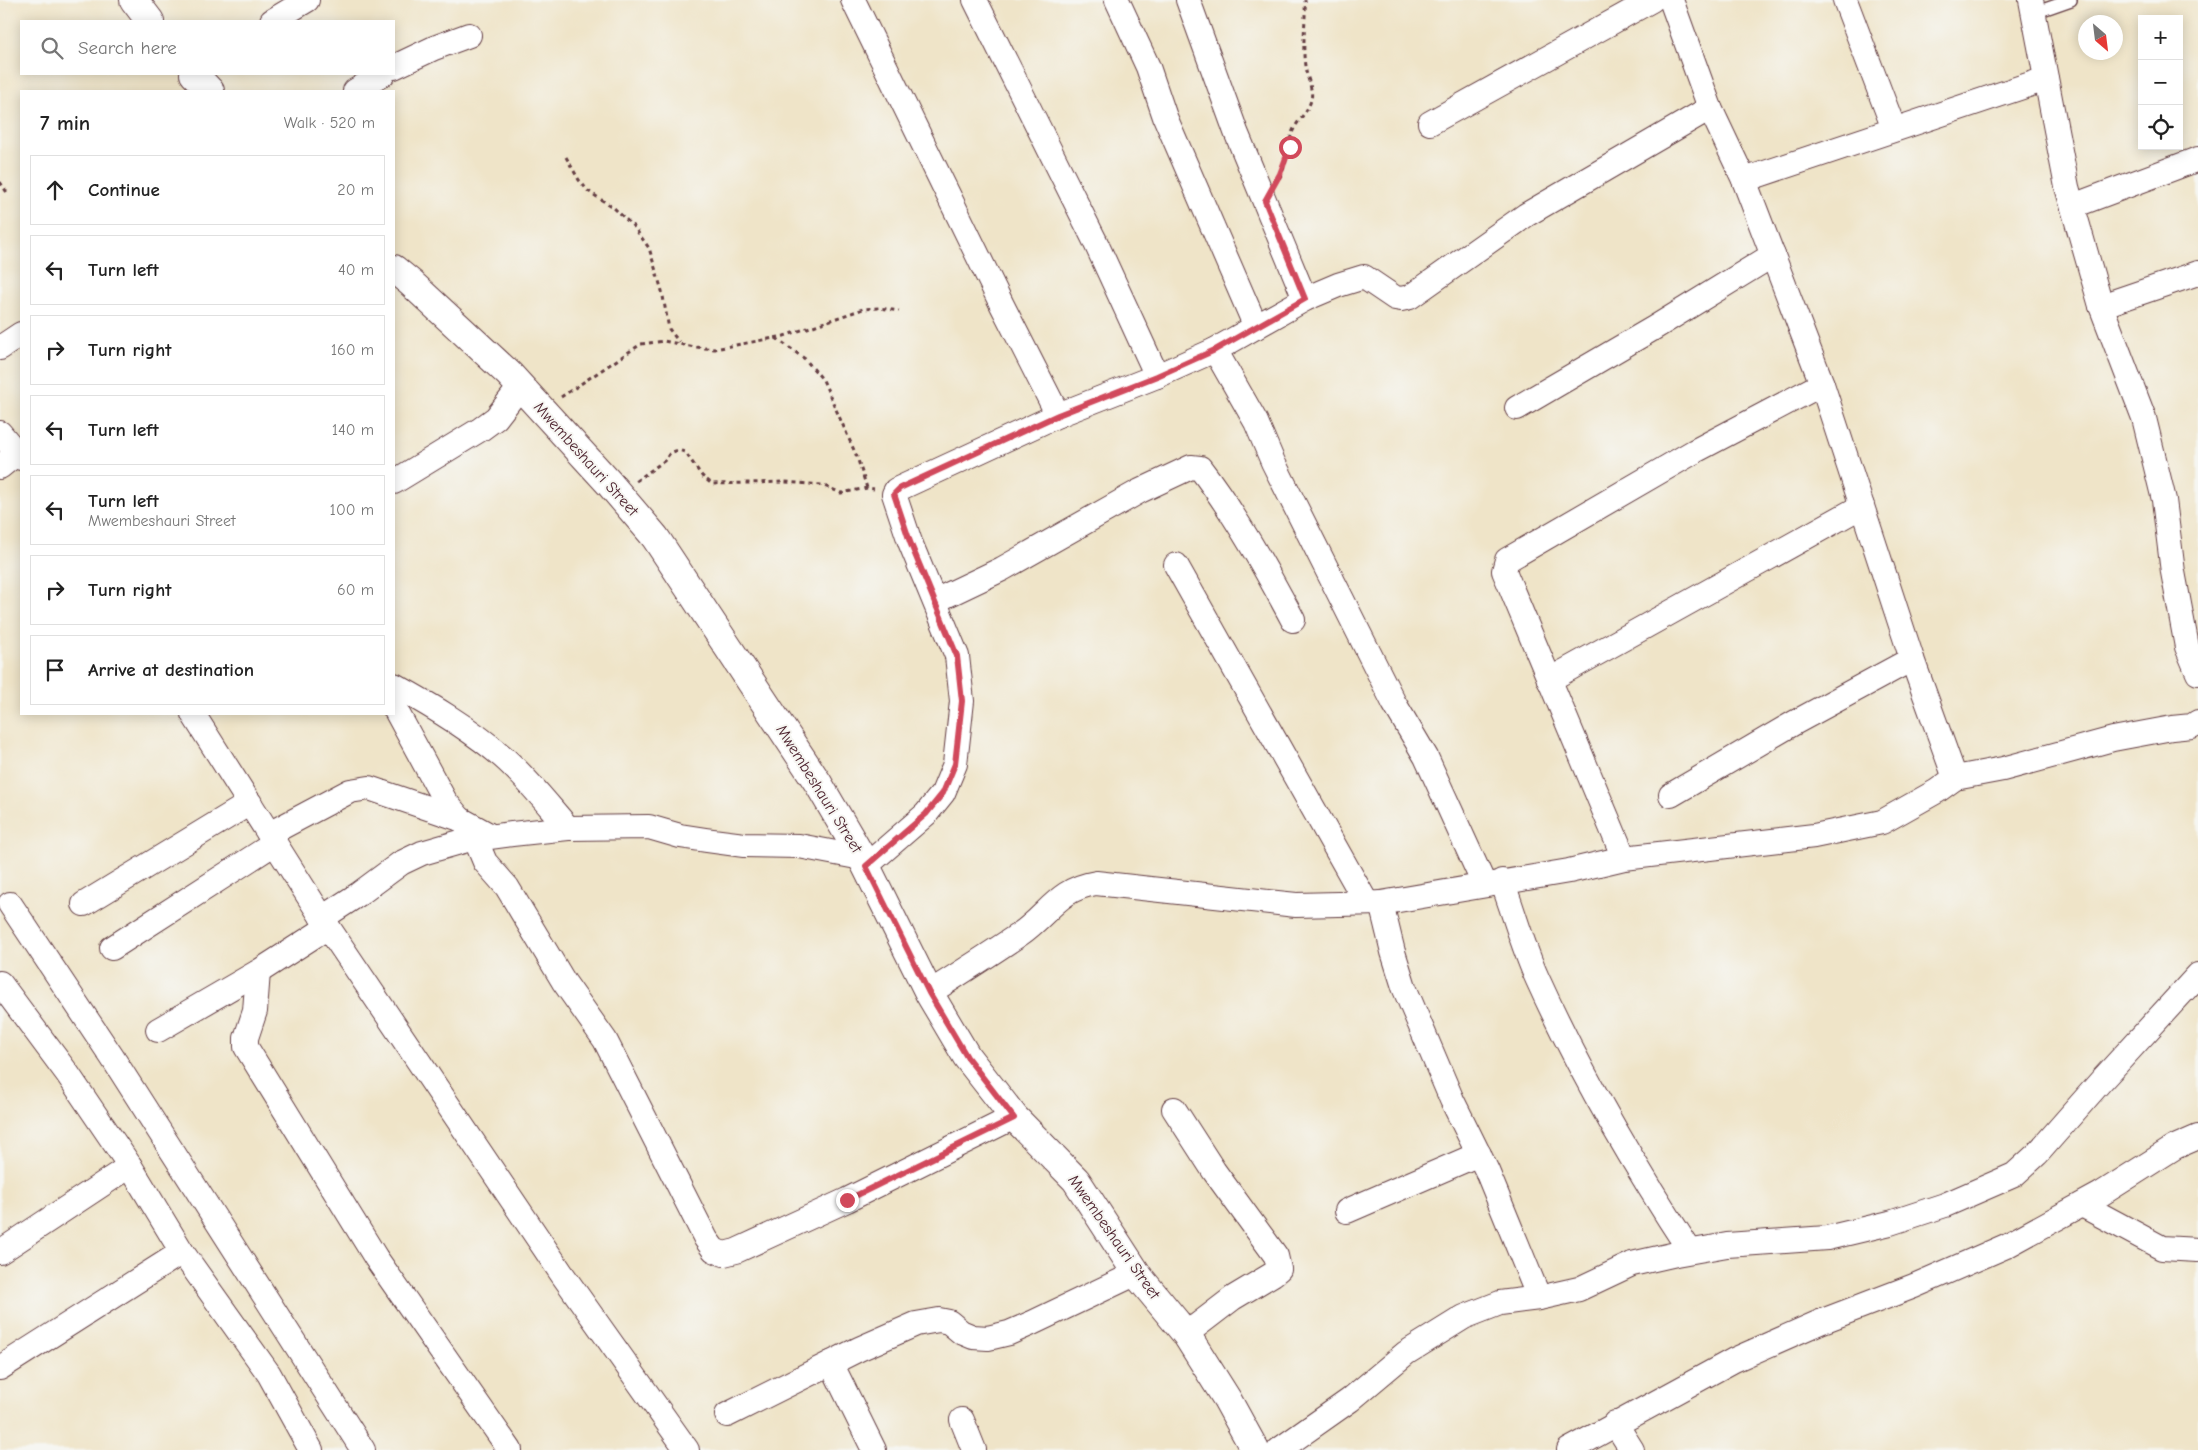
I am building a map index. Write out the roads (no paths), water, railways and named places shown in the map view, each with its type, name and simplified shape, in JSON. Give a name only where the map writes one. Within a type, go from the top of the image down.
[{"type":"street","points":[[134,0],[149,20]]},
{"type":"street","points":[[274,20],[307,0]]},
{"type":"street","points":[[854,0],[1002,305],[1058,415]]},
{"type":"street","points":[[976,0],[1094,239],[1157,376]]},
{"type":"street","points":[[1117,0],[1148,67],[1169,126],[1256,327]]},
{"type":"street","points":[[1188,0],[1236,132],[1305,299]]},
{"type":"street","points":[[1430,123],[1652,0]]},
{"type":"street","points":[[1671,0],[1710,108],[1744,180],[1822,384],[1912,659],[1955,778]]},
{"type":"street","points":[[1845,0],[1894,128]]},
{"type":"street","points":[[2033,6],[2046,79],[2073,206],[2101,306],[2144,418],[2164,500],[2173,572],[2187,647],[2198,672]]},
{"type":"street","points":[[395,67],[434,48],[469,35]]},
{"type":"street","points":[[195,75],[208,90]]},
{"type":"street","points":[[357,90],[381,75]]},
{"type":"street","points":[[1744,180],[1894,128],[2046,79]]},
{"type":"street","points":[[158,1030],[258,972],[401,862],[422,853],[483,837],[568,828],[649,827],[680,836],[744,845],[799,846],[864,862],[926,814],[943,793],[955,764],[962,701],[957,656],[910,542],[894,494],[900,488],[1058,415],[1157,376],[1215,350],[1305,299],[1338,285],[1364,277],[1395,298],[1410,297],[1526,215],[1710,108]]},
{"type":"street","points":[[2073,206],[2198,159]]},
{"type":"street","points":[[1517,408],[1654,328],[1773,255]]},
{"type":"street","name":"Mwembeshauri Street","points":[[395,270],[418,289],[520,387],[655,537],[818,783],[864,862],[929,993],[967,1057],[1014,1118],[1076,1180],[1137,1274],[1186,1334],[1227,1398],[1255,1450]]},
{"type":"street","points":[[2101,306],[2198,273]]},
{"type":"street","points":[[0,348],[20,335]]},
{"type":"street","points":[[1215,350],[1256,422],[1273,462],[1394,703],[1426,757],[1494,883],[1536,976],[1594,1092],[1648,1188],[1690,1252]]},
{"type":"street","points":[[1624,858],[1504,571],[1507,560],[1695,451],[1822,384]]},
{"type":"street","points":[[395,481],[496,418],[520,387]]},
{"type":"street","points":[[0,433],[15,457]]},
{"type":"street","points":[[935,601],[1002,569],[1132,496],[1191,467],[1200,468],[1214,486],[1261,561],[1293,620]]},
{"type":"street","points":[[1549,680],[1862,506]]},
{"type":"street","points":[[1176,565],[1374,903],[1404,987],[1452,1100],[1479,1154],[1539,1298]]},
{"type":"street","points":[[1671,795],[1794,723],[1912,659]]},
{"type":"street","points":[[395,686],[477,736],[504,758],[568,828]]},
{"type":"street","points":[[395,709],[445,801],[460,820],[483,837]]},
{"type":"street","points":[[195,715],[325,922],[562,1274],[687,1450]]},
{"type":"street","points":[[929,993],[1023,932],[1070,890],[1081,885],[1096,884],[1296,905],[1374,903],[1569,871],[1624,858],[1814,836],[1882,822],[1937,792],[1955,778],[2113,740],[2172,728],[2192,726],[2198,722]]},
{"type":"street","points":[[112,948],[272,839],[350,791],[369,788],[460,820]]},
{"type":"street","points":[[84,904],[250,803]]},
{"type":"street","points":[[483,837],[484,862],[507,887],[564,982],[605,1040],[691,1212],[714,1250],[724,1254],[736,1251],[856,1196],[1014,1118]]},
{"type":"street","points":[[10,904],[112,1057],[282,1326],[322,1384],[363,1450]]},
{"type":"street","points":[[258,972],[254,1011],[246,1038],[246,1047],[376,1258],[510,1450]]},
{"type":"street","points":[[1279,1450],[1350,1400],[1406,1353],[1464,1317],[1500,1303],[1539,1298],[1579,1288],[1632,1264],[1690,1252],[1727,1245],[1827,1238],[1881,1225],[1945,1205],[2014,1175],[2038,1154],[2101,1081],[2198,975]]},
{"type":"street","points":[[0,984],[67,1073],[130,1166],[182,1252],[269,1374],[311,1450]]},
{"type":"street","points":[[1174,1109],[1214,1171],[1276,1256],[1279,1263],[1279,1269],[1273,1274],[1233,1298],[1186,1334]]},
{"type":"street","points":[[1570,1450],[1615,1423],[1734,1360],[1820,1322],[1914,1286],[2006,1246],[2082,1204],[2175,1147],[2198,1138]]},
{"type":"street","points":[[1347,1211],[1479,1154]]},
{"type":"street","points":[[0,1252],[130,1166]]},
{"type":"street","points":[[2082,1204],[2162,1248],[2198,1250]]},
{"type":"street","points":[[0,1368],[182,1252]]},
{"type":"street","points":[[727,1415],[831,1363],[916,1324],[939,1320],[949,1322],[961,1332],[973,1338],[988,1338],[1009,1333],[1137,1274]]},
{"type":"street","points":[[831,1363],[874,1450]]},
{"type":"street","points":[[962,1420],[974,1450]]},
{"type":"street","points":[[1615,1423],[1632,1450]]},
{"type":"lane","points":[[2033,6],[2071,0]]}]
